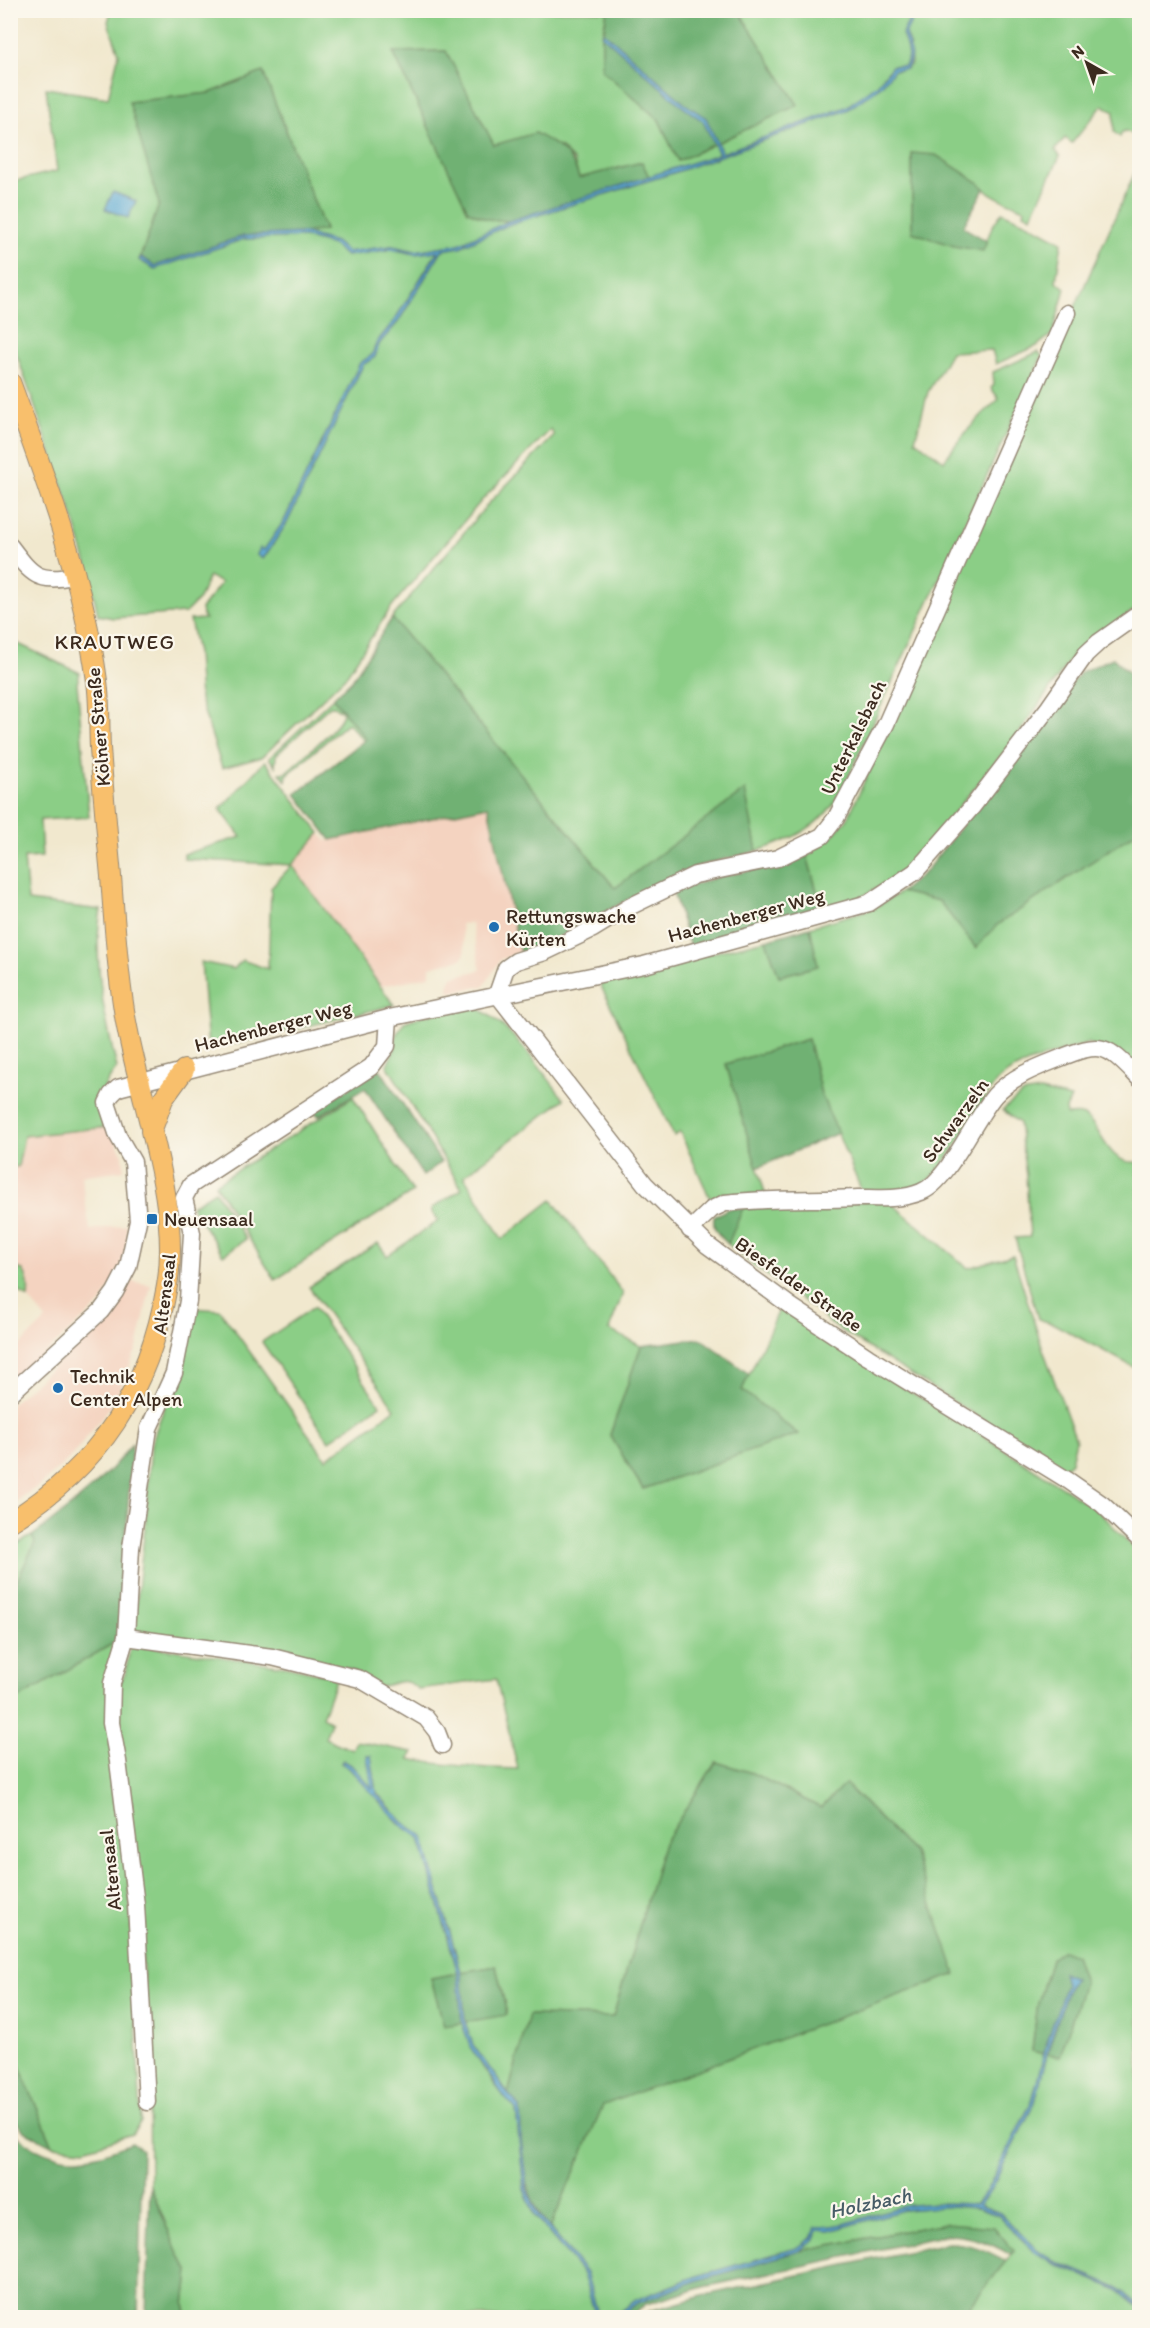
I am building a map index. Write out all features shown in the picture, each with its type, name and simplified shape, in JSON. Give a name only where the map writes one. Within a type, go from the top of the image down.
[{"type":"main road","name":"Kölner Straße","points":[[10,382],[42,468],[74,576],[98,683],[100,749],[124,1013],[165,1193],[171,1245],[167,1285],[152,1347],[137,1386],[114,1426],[80,1468],[58,1488],[10,1522]]},
{"type":"main road","points":[[151,1132],[164,1099],[184,1070]]},
{"type":"street","name":"Unterkalsbach","points":[[497,994],[506,968],[516,961],[545,952],[593,929],[629,907],[696,875],[778,858],[822,836],[836,818],[886,724],[1067,313]]},
{"type":"street","points":[[10,546],[22,562],[42,578],[54,580],[74,576]]},
{"type":"street","name":"Hachenberger Weg","points":[[139,1082],[389,1018],[644,965],[869,903],[915,872],[973,806],[1049,707],[1086,654],[1099,642],[1140,614]]},
{"type":"street","name":"Biesfelder Straße","points":[[497,994],[645,1184],[690,1230],[723,1259],[868,1357],[1069,1481],[1102,1504],[1140,1540]]},
{"type":"street","name":"Altensaal","points":[[147,2102],[136,1905],[111,1723],[112,1683],[126,1637],[131,1548],[149,1428],[174,1373],[188,1301],[192,1233],[184,1198],[187,1190],[371,1067],[387,1046],[389,1018]]},
{"type":"street","name":"Schwarzeln","points":[[690,1230],[712,1209],[725,1203],[909,1196],[921,1192],[940,1178],[986,1107],[1005,1086],[1034,1068],[1069,1054],[1091,1047],[1108,1050],[1140,1079]]},
{"type":"street","points":[[10,1394],[101,1311],[115,1292],[128,1267],[138,1221],[133,1162],[118,1136],[107,1103],[118,1088],[139,1082]]},
{"type":"street","points":[[126,1637],[272,1657],[360,1679],[426,1718],[437,1732],[442,1745]]},
{"type":"shaded area","points":[[488,806],[520,953],[501,959],[484,986],[450,992],[448,986],[452,977],[481,970],[471,923],[461,924],[465,953],[462,959],[430,967],[430,976],[381,986],[292,864],[320,833],[326,841]]},
{"type":"shaded area","points":[[108,1127],[123,1155],[124,1170],[81,1176],[90,1230],[127,1225],[126,1249],[117,1275],[101,1303],[11,1384],[11,1354],[46,1320],[28,1298],[29,1288],[16,1267],[11,1267],[10,1166],[17,1167],[24,1136]]},
{"type":"shaded area","points":[[131,1281],[151,1285],[137,1348],[119,1391],[109,1408],[73,1455],[42,1483],[11,1505],[11,1404],[95,1330],[116,1308]]},
{"type":"green space","points":[[111,11],[607,11],[602,35],[602,70],[659,120],[678,161],[714,144],[719,154],[649,177],[642,163],[579,178],[574,161],[560,147],[494,145],[446,51],[393,52],[468,211],[487,219],[509,221],[459,244],[415,251],[392,246],[347,252],[335,242],[304,233],[325,230],[263,72],[210,93],[130,102],[160,204],[139,260],[154,269],[244,239],[304,237],[333,245],[346,256],[392,249],[415,254],[438,250],[394,321],[377,342],[372,355],[360,363],[284,521],[264,551],[260,549],[257,555],[263,559],[287,523],[363,365],[375,357],[379,344],[398,322],[442,250],[460,247],[510,224],[679,171],[847,110],[881,86],[894,70],[906,69],[911,64],[910,46],[905,34],[917,11],[1139,11],[1139,137],[1126,131],[1122,132],[1120,137],[1114,132],[1114,112],[1103,105],[1072,143],[1065,138],[1055,150],[1060,156],[1031,217],[1024,213],[1025,209],[994,195],[978,182],[912,153],[912,232],[954,246],[983,250],[992,227],[1002,212],[1062,242],[1056,281],[1065,288],[1053,333],[1037,346],[996,364],[992,350],[951,352],[928,392],[915,440],[944,461],[969,428],[999,399],[991,388],[994,385],[993,372],[1038,352],[1042,356],[840,795],[824,816],[793,837],[757,851],[744,791],[615,888],[392,618],[488,504],[554,436],[551,429],[483,499],[392,606],[346,676],[262,757],[222,768],[200,699],[197,653],[190,620],[205,619],[201,609],[221,583],[209,576],[199,599],[185,613],[113,618],[98,615],[88,568],[73,516],[11,338],[10,182],[57,171],[46,88],[108,98],[119,53],[108,22]]},
{"type":"green space","points":[[607,11],[739,11],[798,105],[717,143],[706,118],[685,104],[604,32]]},
{"type":"green space","points":[[739,11],[914,11],[902,34],[908,59],[905,66],[892,66],[878,84],[846,107],[722,153],[717,143],[797,105]]},
{"type":"green space","points":[[602,35],[683,107],[703,121],[714,144],[678,161],[659,120],[602,70]]},
{"type":"green space","points":[[446,51],[494,145],[535,133],[568,155],[579,178],[642,162],[649,177],[509,221],[487,219],[468,211],[393,52]]},
{"type":"green space","points":[[263,72],[325,230],[243,236],[155,266],[141,257],[159,204],[129,102],[210,93]]},
{"type":"green space","points":[[912,153],[936,155],[978,182],[984,189],[963,227],[987,241],[983,251],[954,246],[912,232]]},
{"type":"green space","points":[[1139,163],[1139,607],[1094,637],[1071,658],[1015,739],[914,861],[886,884],[853,901],[822,909],[807,856],[830,838],[848,818]]},
{"type":"green space","points":[[392,618],[615,888],[745,790],[757,851],[698,866],[664,880],[540,947],[520,953],[488,806],[331,840],[296,794],[366,739],[333,698],[352,680]]},
{"type":"green space","points":[[10,640],[80,673],[77,683],[89,817],[40,820],[42,857],[24,858],[28,901],[101,910],[98,948],[101,989],[117,1068],[106,1084],[102,1096],[108,1127],[24,1136],[18,1167],[10,1166]]},
{"type":"green space","points":[[1113,658],[1139,682],[1139,830],[997,925],[976,948],[939,901],[901,892],[926,871],[1081,672]]},
{"type":"green space","points":[[333,698],[366,739],[364,741],[349,724],[346,724],[287,775],[286,781],[280,773],[286,772],[318,744],[341,719],[343,713],[334,706],[330,706],[276,755],[275,766],[269,758]]},
{"type":"green space","points":[[265,761],[320,833],[292,865],[184,859],[184,854],[241,837],[220,809]]},
{"type":"green space","points":[[1139,830],[1139,1072],[1089,1043],[1017,1068],[1007,1073],[990,1091],[948,1157],[925,1183],[906,1191],[862,1192],[821,1094],[808,1039],[726,1064],[766,1196],[722,1193],[713,1205],[680,1132],[674,1136],[598,980],[766,940],[779,976],[817,966],[810,927],[874,908],[901,892],[939,901],[976,947],[997,925]]},
{"type":"green space","points":[[807,856],[822,909],[690,947],[673,892],[721,876],[786,864]]},
{"type":"green space","points":[[292,865],[394,1005],[242,1042],[208,1047],[201,962],[234,969],[242,960],[268,969],[271,888]]},
{"type":"green space","points":[[810,927],[818,966],[779,976],[766,940]]},
{"type":"green space","points":[[472,1006],[498,1022],[511,1034],[564,1099],[464,1176],[502,1239],[552,1200],[623,1293],[609,1330],[641,1346],[610,1435],[643,1489],[798,1434],[742,1390],[780,1308],[1099,1511],[1139,1554],[1139,2305],[1117,2287],[1054,2261],[1034,2247],[1000,2213],[979,2205],[989,2193],[1035,2102],[1047,2054],[1060,2056],[1084,1982],[1075,1955],[1063,1951],[1051,1959],[1038,2003],[1032,2051],[1044,2054],[1032,2101],[986,2192],[976,2204],[910,2205],[838,2225],[816,2227],[813,2237],[797,2248],[694,2277],[636,2300],[615,2316],[630,2317],[599,2317],[586,2273],[550,2228],[603,2105],[955,1974],[914,1853],[846,1784],[821,1808],[752,1773],[716,1762],[664,1843],[613,2017],[529,2015],[508,2094],[473,2045],[465,2022],[507,2014],[496,1966],[461,1972],[423,1836],[403,1822],[377,1793],[371,1757],[368,1756],[373,1789],[351,1765],[343,1760],[341,1763],[349,1768],[401,1825],[420,1838],[458,1973],[431,1978],[444,2025],[462,2023],[484,2069],[516,2109],[524,2189],[535,2216],[583,2274],[596,2317],[188,2317],[185,2305],[189,2271],[179,2256],[150,2186],[149,2085],[140,1915],[115,1715],[116,1690],[125,1674],[131,1644],[285,1666],[337,1677],[322,1717],[331,1722],[325,1738],[352,1750],[356,1741],[413,1752],[409,1759],[463,1766],[518,1769],[496,1679],[418,1689],[404,1682],[380,1687],[351,1670],[315,1661],[142,1636],[136,1632],[134,1625],[146,1519],[151,1444],[182,1359],[192,1308],[220,1310],[326,1459],[395,1409],[309,1287],[378,1243],[387,1256],[438,1221],[431,1209],[462,1189],[387,1065],[395,1049],[396,1035],[404,1022],[425,1015]]},
{"type":"green space","points":[[808,1039],[821,1094],[838,1133],[757,1168],[726,1064]]},
{"type":"green space","points":[[380,1069],[441,1162],[423,1176],[365,1088],[319,1116],[312,1110]]},
{"type":"green space","points":[[1040,1091],[1071,1098],[1066,1109],[1067,1115],[1079,1115],[1088,1119],[1118,1157],[1127,1162],[1139,1162],[1139,1370],[1054,1324],[1038,1319],[1015,1238],[1030,1237],[1026,1176],[1019,1123],[1003,1110],[1022,1094]]},
{"type":"green space","points":[[353,1097],[413,1192],[275,1280],[215,1184]]},
{"type":"green space","points":[[215,1191],[246,1239],[223,1255],[191,1206]]},
{"type":"green space","points":[[888,1200],[968,1268],[1013,1255],[1040,1341],[1076,1440],[1071,1462],[1062,1470],[831,1324],[819,1312],[754,1266],[728,1244],[743,1208]]},
{"type":"green space","points":[[743,1208],[728,1244],[715,1229],[714,1217],[727,1209]]},
{"type":"green space","points":[[11,1267],[23,1270],[25,1273],[28,1298],[11,1286]]},
{"type":"green space","points":[[314,1307],[380,1405],[329,1441],[262,1342]]},
{"type":"green space","points":[[700,1338],[749,1374],[742,1390],[798,1434],[643,1489],[610,1435],[641,1346]]},
{"type":"green space","points":[[132,1444],[119,1640],[11,1703],[11,1593],[35,1543],[32,1536],[85,1494]]},
{"type":"green space","points":[[32,1536],[35,1543],[11,1593],[11,1547]]},
{"type":"green space","points":[[119,1640],[108,1689],[129,1883],[141,2122],[132,2134],[85,2149],[53,2146],[11,2046],[10,1703]]},
{"type":"green space","points":[[716,1762],[752,1773],[821,1808],[845,1784],[914,1853],[956,1974],[603,2105],[550,2228],[540,2215],[528,2186],[522,2155],[520,2107],[508,2094],[529,2015],[613,2017],[664,1843]]},
{"type":"green space","points":[[1063,1950],[1075,1955],[1084,1982],[1060,2056],[1047,2054],[1069,1985],[1075,1979],[1064,1974],[1066,1984],[1044,2054],[1032,2051],[1038,2003],[1051,1959]]},
{"type":"green space","points":[[496,1966],[507,2015],[465,2022],[461,1972]]},
{"type":"green space","points":[[458,1973],[462,2023],[444,2026],[431,1978]]},
{"type":"green space","points":[[10,2046],[53,2146],[24,2131],[11,2116]]},
{"type":"green space","points":[[11,2129],[35,2148],[66,2158],[93,2156],[132,2143],[142,2150],[138,2317],[11,2317]]},
{"type":"green space","points":[[150,2186],[179,2256],[189,2271],[185,2305],[188,2317],[146,2317]]},
{"type":"green space","points":[[954,2206],[977,2208],[998,2215],[1032,2250],[1053,2263],[1116,2289],[1139,2308],[1139,2317],[961,2317],[1014,2251],[946,2223],[799,2251],[815,2239],[818,2230],[830,2231],[903,2210]]},
{"type":"green space","points":[[946,2223],[994,2227],[1014,2251],[1011,2255],[980,2240],[947,2235],[704,2287],[646,2304],[631,2317],[620,2316],[638,2303],[695,2281],[799,2251]]},
{"type":"green space","points":[[948,2243],[978,2248],[1006,2261],[961,2317],[643,2317],[650,2311],[706,2295]]},
{"type":"water","points":[[914,11],[917,11],[905,34],[911,57],[906,69],[894,70],[881,86],[847,110],[679,171],[510,224],[460,247],[442,250],[398,322],[379,344],[375,357],[363,365],[287,523],[263,559],[257,555],[260,548],[264,550],[284,521],[360,363],[372,355],[377,342],[394,321],[438,251],[415,254],[392,249],[346,256],[333,245],[304,237],[244,239],[155,269],[139,260],[141,257],[155,266],[243,236],[304,233],[335,242],[347,252],[392,246],[415,251],[459,244],[509,221],[719,154],[703,121],[683,107],[602,35],[604,32],[685,104],[706,118],[722,153],[846,107],[878,84],[892,66],[905,66],[908,55],[902,34]]},
{"type":"water","points":[[113,192],[136,201],[128,218],[105,209]]},
{"type":"water","points":[[367,1756],[371,1756],[377,1794],[403,1822],[423,1836],[461,1972],[465,2022],[473,2045],[520,2107],[527,2189],[538,2214],[586,2273],[599,2317],[596,2317],[583,2274],[535,2216],[524,2189],[516,2109],[505,2098],[470,2047],[462,2023],[458,1973],[420,1838],[401,1825],[349,1768],[341,1763],[343,1760],[351,1765],[372,1788]]},
{"type":"water","points":[[1063,1973],[1075,1979],[1069,1985],[1049,2046],[1035,2102],[989,2193],[979,2205],[1000,2213],[1034,2247],[1054,2261],[1117,2287],[1139,2305],[1139,2308],[1116,2289],[1053,2263],[1032,2250],[998,2215],[977,2208],[954,2206],[903,2210],[830,2231],[818,2230],[815,2239],[799,2251],[695,2281],[638,2303],[620,2316],[614,2317],[636,2300],[694,2277],[797,2248],[813,2237],[816,2227],[848,2223],[910,2205],[976,2204],[986,2192],[1032,2101],[1046,2045],[1066,1984]]},
{"type":"waterway","name":"Holzbach","points":[[597,2316],[620,2314]]},
{"type":"place","name":"Rettungswache Kürten","points":[[494,927]]},
{"type":"place","name":"Neuensaal","points":[[152,1219]]},
{"type":"place","name":"Technik Center Alpen","points":[[58,1388]]},
{"type":"district","name":"KRAUTWEG","points":[[115,642]]}]
